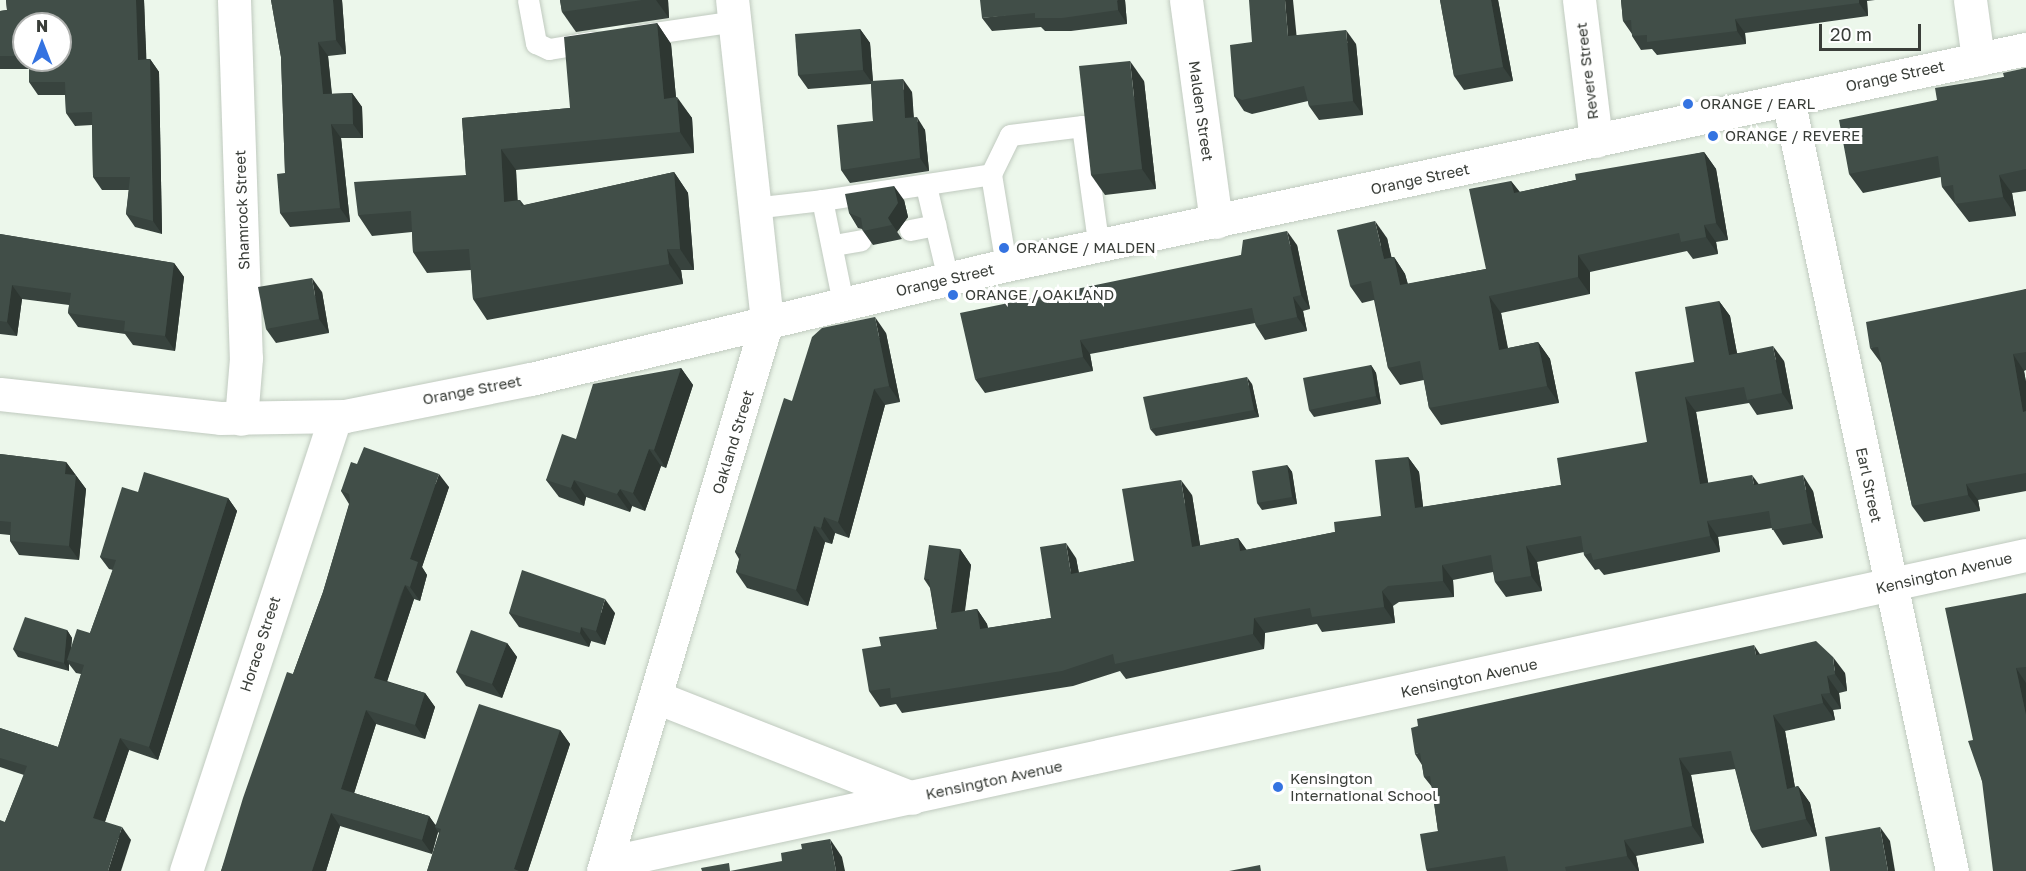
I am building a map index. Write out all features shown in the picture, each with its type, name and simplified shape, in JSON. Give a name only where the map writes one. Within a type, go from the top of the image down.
[{"type":"street","name":"Shamrock Street","points":[[234,0],[246,358],[241,419]]},
{"type":"street","name":"Malden Street","points":[[1186,0],[1216,222]]},
{"type":"street","name":"Revere Street","points":[[1579,0],[1596,141]]},
{"type":"street","points":[[1970,0],[1978,58]]},
{"type":"street","name":"Oakland Street","points":[[605,867],[767,321],[753,208],[734,11]]},
{"type":"street","name":"Orange Street","points":[[0,394],[241,419],[334,418],[531,379],[1006,265],[1099,248],[2026,49]]},
{"type":"street","name":"Earl Street","points":[[1788,99],[1952,871]]},
{"type":"street","name":"Horace Street","points":[[186,871],[334,418]]},
{"type":"street","name":"Kensington Avenue","points":[[605,867],[2026,555]]},
{"type":"street","name":"Kensington Avenue","points":[[656,697],[912,798]]},
{"type":"lane","points":[[528,0],[530,33],[549,49],[734,11]]},
{"type":"lane","points":[[1006,265],[991,174],[1010,135],[1082,126],[1099,248]]},
{"type":"lane","points":[[753,208],[926,186],[991,174]]},
{"type":"lane","points":[[926,186],[948,279]]},
{"type":"lane","points":[[822,200],[834,245],[843,303]]},
{"type":"lane","points":[[910,230],[936,225]]},
{"type":"lane","points":[[834,245],[861,240]]},
{"type":"building","points":[[6,0],[136,0],[138,60],[150,59],[153,221],[126,214],[130,177],[93,177],[92,112],[66,113],[65,82],[29,82],[29,72],[72,72],[72,12],[12,12],[12,56],[0,56],[0,11],[7,10]]},
{"type":"building","points":[[271,0],[333,0],[336,40],[318,42],[323,94],[352,93],[353,124],[331,124],[340,208],[280,213],[277,174],[285,173],[281,57]]},
{"type":"building","points":[[560,0],[642,0],[562,12]]},
{"type":"building","points":[[980,0],[1117,0],[1118,10],[1062,18],[1035,18],[1035,13],[982,18]]},
{"type":"building","points":[[1249,0],[1285,0],[1288,36],[1346,30],[1353,101],[1309,106],[1304,86],[1242,100],[1234,96],[1230,45],[1252,42]]},
{"type":"building","points":[[1440,0],[1491,0],[1503,67],[1454,76]]},
{"type":"building","points":[[1621,0],[1859,0],[1859,3],[1735,19],[1737,31],[1647,42],[1647,35],[1632,36],[1631,20],[1623,21]]},
{"type":"building","points":[[657,23],[664,99],[677,97],[680,132],[501,149],[504,202],[520,200],[521,206],[674,172],[680,249],[667,249],[669,264],[473,299],[469,249],[413,252],[411,211],[358,215],[354,182],[466,175],[462,118],[570,108],[564,37]]},
{"type":"building","points":[[860,29],[863,70],[798,75],[795,34]]},
{"type":"building","points":[[1130,61],[1142,169],[1091,175],[1079,66]]},
{"type":"building","points":[[2026,68],[2026,169],[1999,175],[2003,197],[1955,204],[1953,185],[1942,187],[1938,156],[1849,174],[1839,120],[1937,100],[1935,88],[2004,77],[2003,73]]},
{"type":"building","points":[[903,79],[905,118],[917,117],[920,158],[841,170],[837,125],[873,121],[871,81]]},
{"type":"building","points":[[1704,152],[1716,223],[1704,225],[1706,237],[1681,242],[1679,233],[1578,255],[1578,277],[1489,296],[1499,350],[1538,342],[1547,386],[1429,408],[1420,361],[1388,368],[1371,281],[1350,286],[1337,230],[1375,221],[1384,259],[1394,257],[1400,285],[1486,269],[1469,189],[1511,181],[1514,193],[1576,180],[1575,174]]},
{"type":"building","points":[[894,186],[898,203],[888,218],[892,225],[863,231],[861,218],[849,213],[845,194]]},
{"type":"building","points":[[1287,231],[1301,295],[1293,297],[1297,317],[1256,326],[1252,308],[1080,340],[1083,357],[975,379],[960,313],[1241,255],[1243,240]]},
{"type":"building","points":[[0,234],[174,263],[165,336],[124,331],[125,321],[68,313],[71,293],[12,285],[7,322],[0,321]]},
{"type":"building","points":[[312,278],[319,319],[266,329],[258,287]]},
{"type":"building","points":[[2026,289],[2026,352],[2013,354],[2023,412],[2026,411],[2026,473],[1966,484],[1968,495],[1912,506],[1878,347],[1870,348],[1866,322]]},
{"type":"building","points":[[1719,301],[1729,355],[1773,346],[1782,393],[1747,400],[1744,387],[1685,397],[1700,484],[1752,475],[1754,485],[1803,475],[1812,523],[1772,530],[1769,511],[1707,521],[1710,536],[1593,560],[1591,553],[1584,555],[1581,536],[1526,546],[1531,576],[1495,582],[1491,555],[1442,565],[1443,581],[1388,586],[1382,591],[1384,607],[1312,617],[1310,608],[1254,618],[1253,634],[1115,664],[1113,654],[1062,671],[891,698],[890,688],[869,691],[862,649],[881,646],[879,637],[937,629],[929,579],[924,579],[929,545],[960,549],[951,613],[977,609],[980,629],[1051,618],[1040,547],[1066,543],[1071,574],[1134,561],[1122,489],[1181,480],[1192,547],[1238,538],[1240,551],[1335,532],[1334,522],[1381,516],[1375,460],[1408,457],[1415,508],[1561,485],[1557,458],[1647,442],[1635,372],[1694,362],[1685,307]]},
{"type":"building","points":[[875,317],[889,386],[874,389],[838,522],[824,517],[821,528],[814,526],[796,590],[736,572],[741,554],[735,552],[784,398],[792,401],[812,337],[822,328]]},
{"type":"building","points":[[1371,365],[1376,396],[1309,410],[1303,378]]},
{"type":"building","points":[[681,368],[654,450],[649,449],[633,493],[620,489],[617,494],[574,480],[571,488],[546,480],[562,434],[576,439],[593,384]]},
{"type":"building","points":[[1247,377],[1254,410],[1150,429],[1143,397]]},
{"type":"building","points":[[364,447],[439,474],[410,559],[418,562],[410,587],[405,585],[400,597],[374,678],[425,693],[415,725],[366,710],[341,789],[429,816],[422,840],[331,813],[312,871],[221,871],[243,798],[287,672],[293,674],[323,592],[350,502],[349,494],[341,491],[351,462],[357,464]]},
{"type":"building","points":[[0,454],[66,462],[65,474],[76,475],[69,546],[10,541],[11,522],[0,521]]},
{"type":"building","points":[[1287,465],[1292,497],[1257,503],[1252,471]]},
{"type":"building","points":[[144,472],[228,498],[149,747],[120,738],[93,818],[122,827],[108,871],[0,871],[0,820],[5,822],[27,766],[0,758],[0,728],[58,747],[84,665],[67,660],[77,629],[90,633],[116,560],[100,557],[122,487],[138,492]]},
{"type":"building","points":[[522,570],[605,599],[596,631],[581,627],[580,633],[509,613]]},
{"type":"building","points":[[2026,593],[2026,667],[2016,668],[2026,715],[2026,871],[1993,871],[1982,781],[1968,741],[1973,740],[1945,608]]},
{"type":"building","points":[[25,617],[67,630],[64,663],[13,649]]},
{"type":"building","points":[[471,630],[507,643],[492,684],[456,672]]},
{"type":"building","points":[[1816,641],[1833,657],[1835,674],[1827,676],[1830,693],[1821,694],[1823,703],[1773,715],[1787,789],[1798,786],[1806,819],[1751,831],[1731,751],[1679,758],[1692,826],[1624,840],[1627,856],[1565,867],[1566,871],[1508,871],[1505,856],[1426,869],[1420,834],[1438,831],[1430,776],[1424,777],[1420,753],[1415,754],[1411,728],[1418,726],[1417,719],[1754,645],[1756,655]]},
{"type":"building","points":[[479,704],[560,730],[514,869],[519,871],[427,871],[441,829],[435,827]]},
{"type":"building","points":[[1880,827],[1888,871],[1830,871],[1825,837]]},
{"type":"building","points":[[830,839],[836,871],[730,871],[782,861],[781,853],[802,849],[801,844]]},
{"type":"building","points":[[729,863],[730,871],[702,871],[701,868]]},
{"type":"building","points":[[1260,865],[1261,871],[1229,871]]},
{"type":"place","name":"ORANGE / EARL","points":[[1688,104]]},
{"type":"place","name":"ORANGE / REVERE","points":[[1713,136]]},
{"type":"place","name":"ORANGE / MALDEN","points":[[1004,248]]},
{"type":"place","name":"ORANGE / OAKLAND","points":[[953,295]]},
{"type":"place","name":"Kensington International School","points":[[1278,787]]}]
